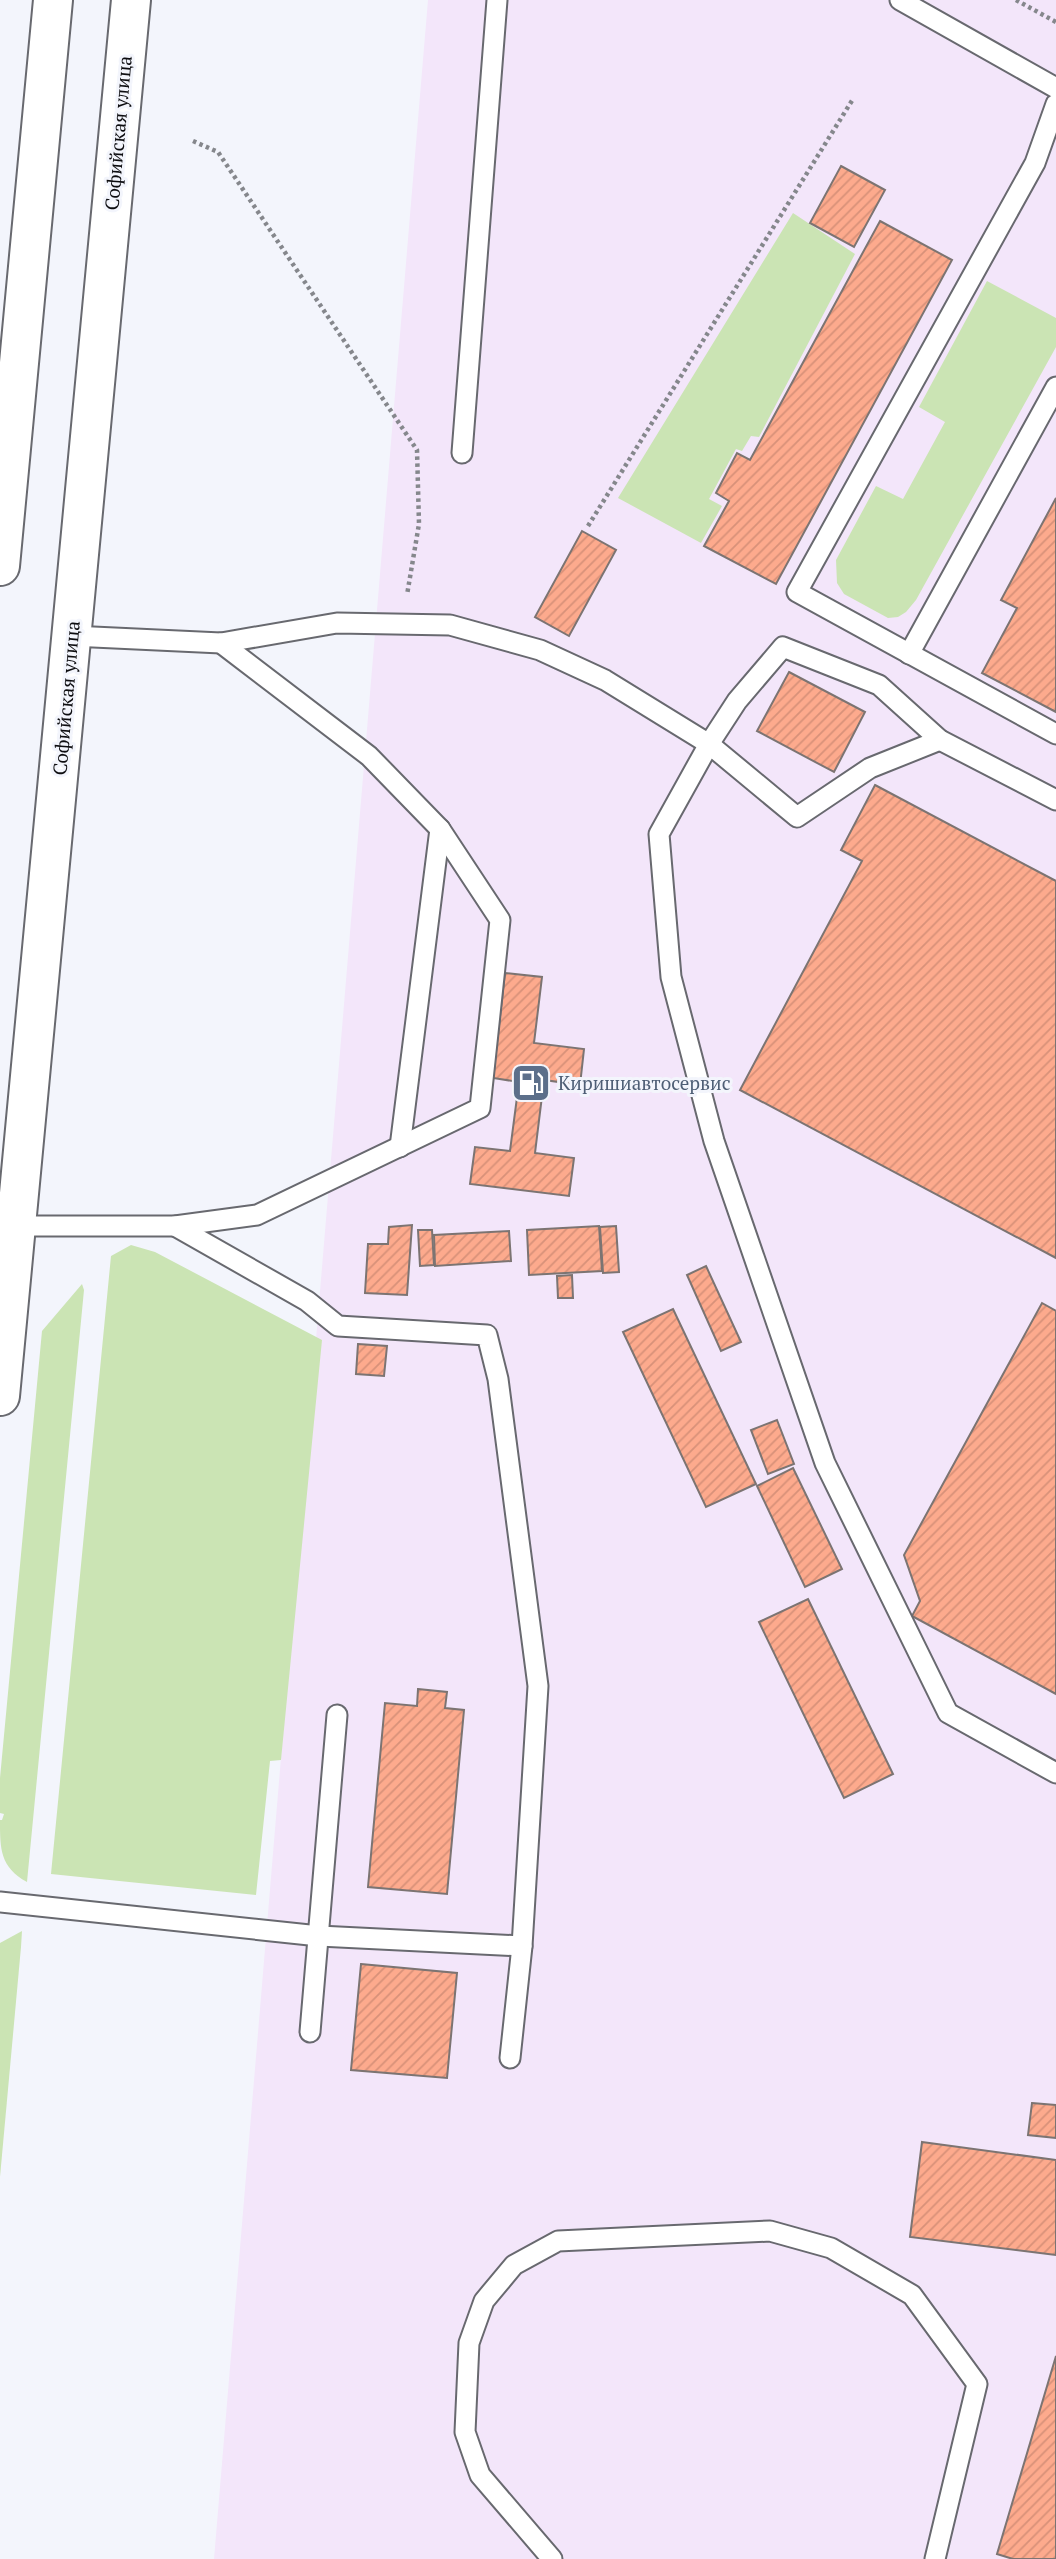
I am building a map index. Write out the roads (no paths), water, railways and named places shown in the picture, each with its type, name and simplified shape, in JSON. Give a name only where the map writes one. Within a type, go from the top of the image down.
[{"type":"main road","points":[[0,566],[53,0]]},
{"type":"main road","name":"Софийская улица","points":[[0,1396],[131,0]]},
{"type":"lane","points":[[463,453],[497,0]]},
{"type":"lane","points":[[900,0],[1056,88]]},
{"type":"lane","points":[[1056,104],[1035,163],[797,592],[1056,734]]},
{"type":"lane","points":[[909,654],[1056,387]]},
{"type":"lane","points":[[72,636],[221,643],[337,623],[450,625],[540,650],[606,680],[709,744],[797,817],[870,768],[940,740]]},
{"type":"lane","points":[[16,1226],[175,1226],[257,1215],[480,1108],[500,920],[440,829],[369,756],[221,643]]},
{"type":"lane","points":[[1056,800],[940,740],[879,685],[783,647],[737,701],[709,744],[659,834],[671,977],[715,1141],[825,1463],[948,1713],[1056,1773]]},
{"type":"lane","points":[[400,1147],[440,829]]},
{"type":"lane","points":[[175,1226],[307,1301],[338,1325],[487,1335],[498,1379],[538,1686],[522,1946],[510,2057]]},
{"type":"lane","points":[[310,2032],[337,1715]]},
{"type":"lane","points":[[0,1902],[319,1936],[522,1946]]},
{"type":"lane","points":[[552,2559],[481,2475],[465,2432],[469,2343],[484,2301],[514,2265],[558,2241],[770,2231],[831,2248],[912,2295],[977,2384],[935,2559]]},
{"type":"place","name":"Киришиавтосервис","points":[[531,1083]]}]
